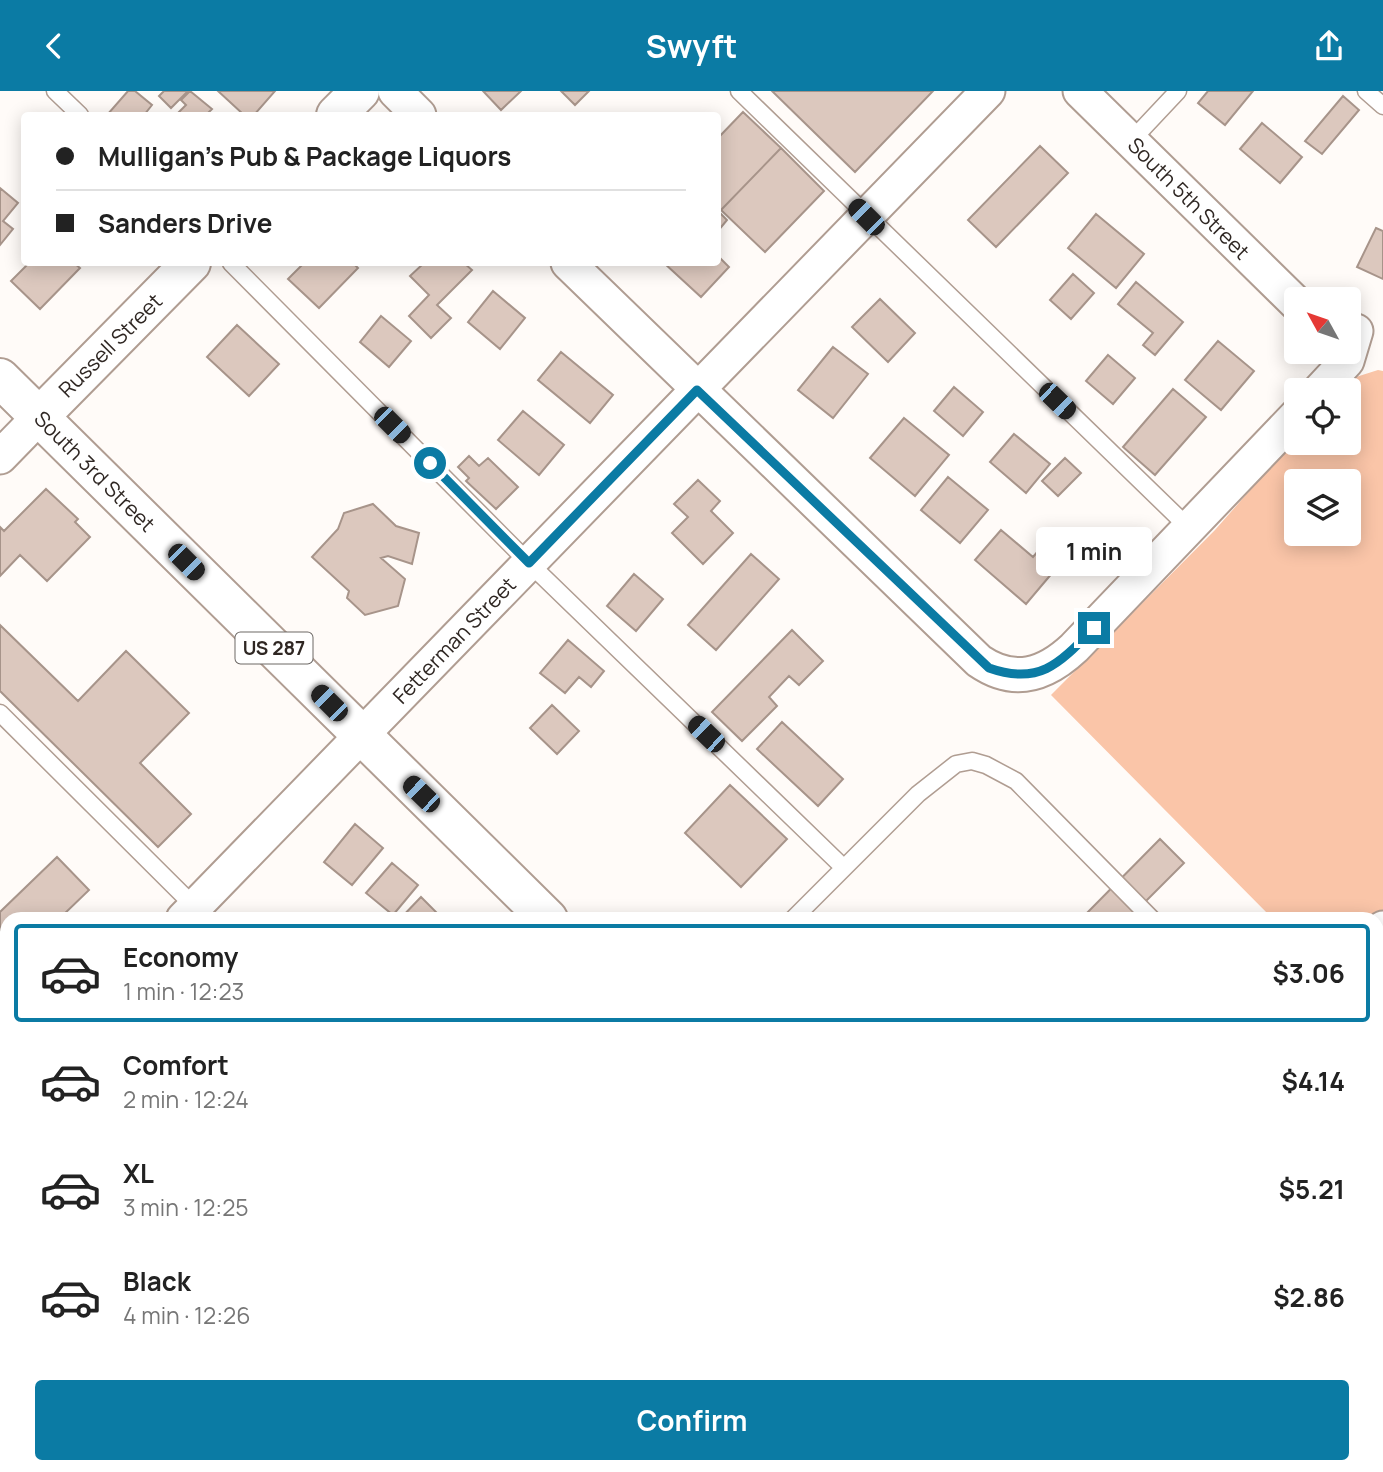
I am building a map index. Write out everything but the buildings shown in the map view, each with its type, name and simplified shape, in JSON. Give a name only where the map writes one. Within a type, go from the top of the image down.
[{"type":"main road","points":[[339,112],[360,91]]},
{"type":"main road","name":"Russell Street","points":[[40,417],[188,266]]},
{"type":"main road","name":"South 3rd Street","points":[[0,378],[541,912]]},
{"type":"street","points":[[394,91],[416,112]]},
{"type":"street","name":"Fetterman Street","points":[[198,912],[362,736],[988,91]]},
{"type":"street","name":"South 5th Street","points":[[1080,91],[1284,291]]},
{"type":"street","points":[[571,266],[979,661],[1000,672],[1023,676],[1044,671],[1059,661],[1191,530],[1284,429]]},
{"type":"street","points":[[1331,378],[1347,361],[1363,334]]},
{"type":"street","name":"Russell Street","points":[[0,457],[40,417]]},
{"type":"lane","points":[[55,91],[77,112]]},
{"type":"lane","points":[[739,91],[1191,530]]},
{"type":"lane","points":[[1131,141],[1178,91]]},
{"type":"lane","points":[[1366,91],[1383,106]]},
{"type":"lane","points":[[234,266],[529,563],[843,867]]},
{"type":"lane","points":[[0,713],[192,912]]},
{"type":"lane","points":[[806,912],[843,867],[942,774],[956,764],[972,761],[986,765],[1016,781],[1145,912]]},
{"type":"shaded area","points":[[1378,370],[1383,371],[1383,912],[1266,912],[1051,695],[1215,530],[1284,452],[1284,455],[1361,455],[1361,378],[1355,378]]},
{"type":"route","points":[[430,463],[529,563],[697,390],[989,668],[1023,676],[1044,671],[1059,661],[1094,628]]}]
